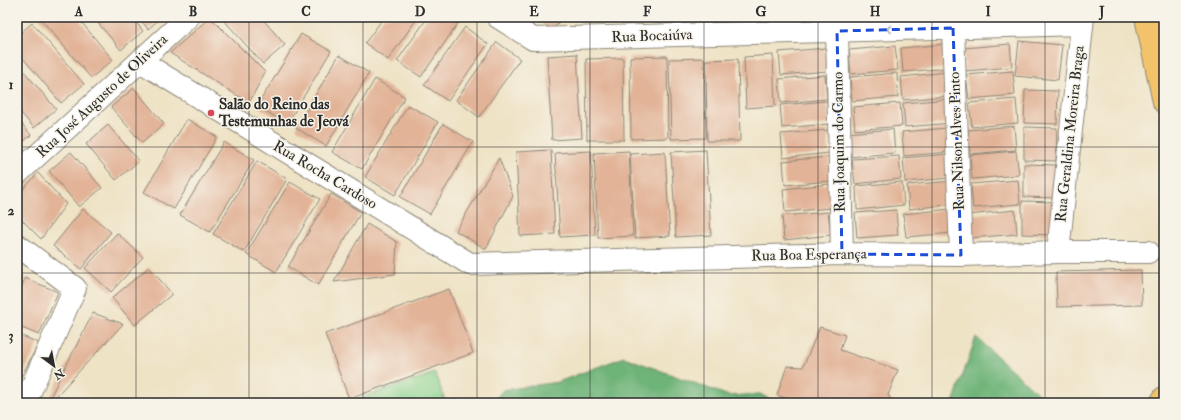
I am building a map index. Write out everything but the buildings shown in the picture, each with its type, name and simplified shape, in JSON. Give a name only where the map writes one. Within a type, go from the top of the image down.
[{"type":"highway","points":[[1147,22],[1164,102]]},
{"type":"highway","points":[[1161,403],[1164,398]]},
{"type":"street","name":"Rua José Augusto de Oliveira","points":[[17,174],[188,17]]},
{"type":"street","name":"Rua Bocaiúva","points":[[498,17],[533,39],[846,26],[953,28],[1082,20]]},
{"type":"street","name":"Rua Geraldina Moreira Braga","points":[[1058,252],[1082,20]]},
{"type":"street","name":"Rua Joaquim do Carmo","points":[[842,254],[846,26]]},
{"type":"street","name":"Rua Nilson Alves Pinto","points":[[953,28],[961,255]]},
{"type":"street","name":"Rua Rocha Cardoso","points":[[140,61],[470,264]]},
{"type":"street","points":[[17,245],[75,288],[25,403]]},
{"type":"street","name":"Rua Boa Esperança","points":[[470,264],[842,254],[961,255],[1058,252],[1148,252]]},
{"type":"highlighted area","points":[[953,28],[961,255],[842,254],[837,31]]},
{"type":"green space","points":[[976,337],[1048,403],[953,403]]},
{"type":"green space","points":[[624,357],[729,396],[760,394],[777,403],[492,403],[503,390],[558,382]]},
{"type":"green space","points":[[435,373],[446,403],[345,403]]},
{"type":"place","name":"Salão do Reino das Testemunhas de Jeová","points":[[211,113]]}]
